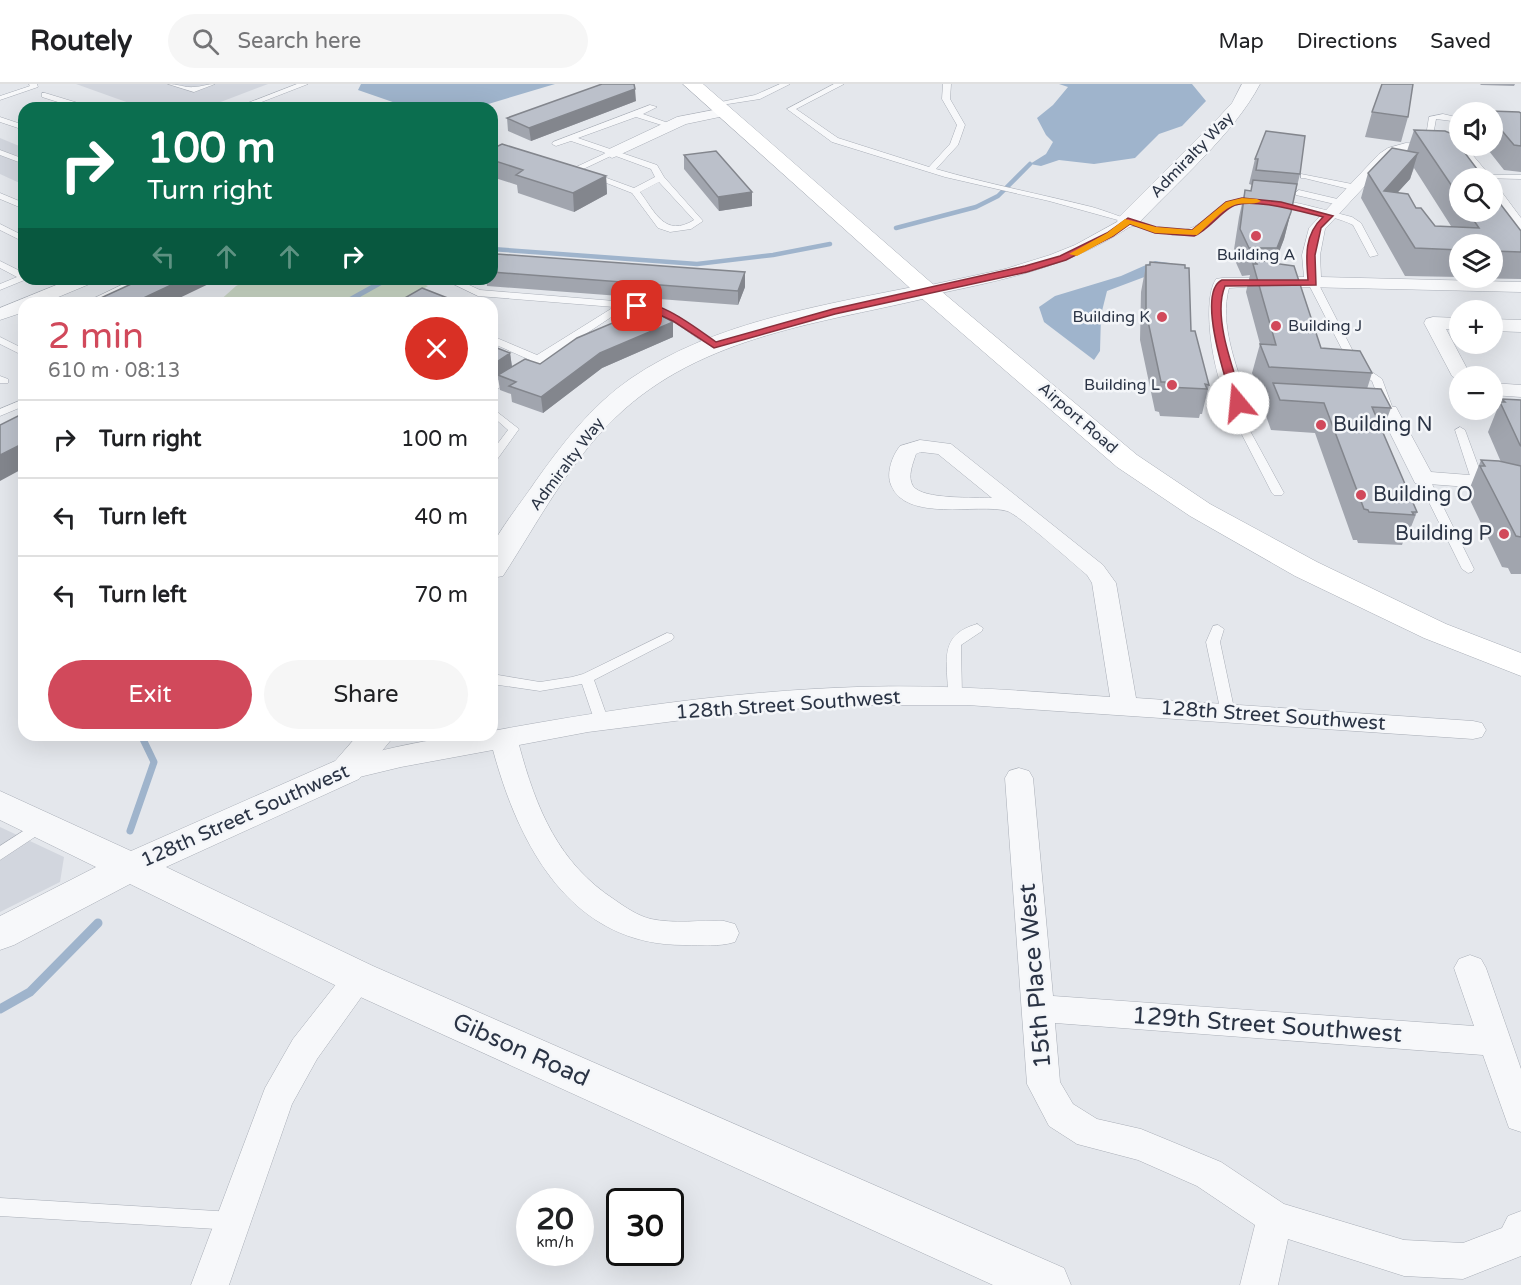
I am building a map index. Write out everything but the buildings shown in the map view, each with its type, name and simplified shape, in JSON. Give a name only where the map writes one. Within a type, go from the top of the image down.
[{"type":"main road","name":"Airport Road","points":[[692,84],[927,291],[1127,461],[1200,510],[1306,569],[1435,631],[1521,664]]},
{"type":"street","name":"Admiralty Way","points":[[501,540],[582,438],[607,411],[653,374],[714,345],[833,312],[1027,269],[1063,258],[1095,243],[1128,221],[1233,112],[1251,84]]},
{"type":"street","points":[[612,153],[682,120],[720,108]]},
{"type":"street","points":[[1313,283],[1311,255],[1317,228],[1384,157],[1393,151],[1449,144]]},
{"type":"street","points":[[1503,205],[1521,229]]},
{"type":"street","points":[[1319,407],[1238,403],[1222,350],[1216,298],[1222,283],[1521,287]]},
{"type":"street","points":[[43,297],[72,285]]},
{"type":"street","points":[[0,315],[18,308]]},
{"type":"street","points":[[1449,324],[1433,323],[1449,352]]},
{"type":"street","points":[[1503,325],[1521,326]]},
{"type":"street","points":[[1503,390],[1521,391]]},
{"type":"street","points":[[1342,409],[1389,411],[1423,478],[1478,482],[1521,490]]},
{"type":"street","points":[[1014,505],[928,502],[913,498],[902,487],[900,464],[907,450],[920,446],[944,448],[1095,570],[1104,583],[1125,706]]},
{"type":"street","name":"128th Street Southwest","points":[[498,740],[602,722],[746,703],[857,696],[955,696],[1473,730]]},
{"type":"street","points":[[504,739],[520,800],[544,849],[566,879],[592,903],[624,921],[654,932],[724,933]]},
{"type":"street","points":[[347,770],[373,741]]},
{"type":"street","name":"128th Street Southwest","points":[[128,868],[347,770],[401,757],[493,741]]},
{"type":"street","name":"15th Place West","points":[[1019,778],[1044,1084],[1061,1115],[1089,1133],[1141,1144],[1209,1174],[1275,1218],[1404,1258],[1463,1262],[1515,1241],[1521,1228]]},
{"type":"street","name":"Gibson Road","points":[[0,804],[359,978],[1047,1285]]},
{"type":"street","points":[[0,934],[128,868]]},
{"type":"street","points":[[1470,968],[1521,1117]]},
{"type":"street","points":[[210,1285],[277,1099],[305,1049],[359,978]]},
{"type":"street","name":"129th Street Southwest","points":[[1038,1008],[1495,1042]]},
{"type":"street","points":[[1260,1285],[1275,1218]]},
{"type":"lane","points":[[0,98],[34,87],[33,84]]},
{"type":"lane","points":[[173,84],[194,90],[211,84]]},
{"type":"lane","points":[[255,102],[304,84]]},
{"type":"lane","points":[[720,108],[757,97],[786,84]]},
{"type":"lane","points":[[840,84],[791,109],[835,140],[978,184],[1028,193],[1155,230],[1194,233],[1229,204],[1242,200],[1281,205],[1358,223],[1373,255]]},
{"type":"lane","points":[[931,170],[954,145],[961,125],[946,99],[947,84]]},
{"type":"lane","points":[[45,95],[67,102]]},
{"type":"lane","points":[[556,144],[652,106]]},
{"type":"lane","points":[[636,114],[668,126]]},
{"type":"lane","points":[[1427,147],[1433,117],[1449,117]]},
{"type":"lane","points":[[0,119],[18,126]]},
{"type":"lane","points":[[548,161],[635,191],[661,226],[670,230],[691,226],[699,221],[660,178],[654,167],[571,138]]},
{"type":"lane","points":[[0,152],[18,160]]},
{"type":"lane","points":[[577,170],[612,153]]},
{"type":"lane","points":[[1304,176],[1357,188]]},
{"type":"lane","points":[[1503,180],[1521,177]]},
{"type":"lane","points":[[635,191],[660,178]]},
{"type":"lane","points":[[1299,193],[1342,203]]},
{"type":"lane","points":[[1,197],[18,204]]},
{"type":"lane","points":[[0,227],[18,236]]},
{"type":"lane","points":[[0,264],[18,274]]},
{"type":"lane","points":[[0,287],[18,280]]},
{"type":"lane","points":[[1313,283],[1355,365],[1377,379],[1389,411]]},
{"type":"lane","points":[[102,297],[129,285]]},
{"type":"lane","points":[[461,285],[478,293],[651,307],[676,319],[714,345]]},
{"type":"lane","points":[[498,300],[504,295]]},
{"type":"lane","points":[[498,385],[623,305]]},
{"type":"lane","points":[[0,340],[18,350]]},
{"type":"lane","points":[[498,342],[539,360]]},
{"type":"lane","points":[[1238,403],[1244,429],[1278,492]]},
{"type":"lane","points":[[0,413],[18,405]]},
{"type":"lane","points":[[498,416],[514,429],[498,451]]},
{"type":"lane","points":[[1460,430],[1478,482]]},
{"type":"lane","points":[[1423,478],[1468,569]]},
{"type":"lane","points":[[955,696],[954,645],[958,639],[977,628]]},
{"type":"lane","points":[[1218,629],[1214,642],[1228,713]]},
{"type":"lane","points":[[498,680],[529,688],[550,688],[587,678],[667,637]]},
{"type":"lane","points":[[587,678],[602,722]]},
{"type":"lane","points":[[0,854],[42,825]]},
{"type":"lane","points":[[0,1208],[233,1221]]},
{"type":"shaded area","points":[[76,84],[268,84],[221,102],[126,102]]},
{"type":"shaded area","points":[[0,138],[18,146],[18,182],[0,174]]},
{"type":"shaded area","points":[[0,827],[64,857],[60,882],[0,912]]},
{"type":"green space","points":[[236,286],[428,286],[410,297],[224,297]]},
{"type":"water","points":[[361,84],[555,84],[495,102],[393,102],[358,90]]},
{"type":"water","points":[[1059,84],[1192,84],[1206,101],[1182,126],[1159,134],[1135,158],[1094,164],[1059,160],[1041,166],[1030,164],[1046,154],[1053,142],[1046,135],[1037,118],[1053,105],[1068,87]]},
{"type":"water","points":[[1155,261],[1169,263],[1163,270],[1107,291],[1101,315],[1100,351],[1094,360],[1044,322],[1039,307],[1055,296],[1121,276]]},
{"type":"waterway","points":[[896,228],[976,207],[998,196],[1030,164]]},
{"type":"waterway","points":[[498,249],[697,264],[773,255],[830,244]]},
{"type":"waterway","points":[[355,297],[376,285]]},
{"type":"waterway","points":[[130,831],[154,762],[144,741]]},
{"type":"waterway","points":[[0,1009],[30,992],[98,923]]},
{"type":"slow traffic","points":[[1074,254],[1128,221],[1155,230],[1194,233],[1229,204],[1242,200],[1257,201]]},
{"type":"place","name":"Building A","points":[[1256,236]]},
{"type":"place","name":"Building K","points":[[1162,317]]},
{"type":"place","name":"Building J","points":[[1276,326]]},
{"type":"place","name":"Building L","points":[[1172,385]]},
{"type":"place","name":"Building N","points":[[1321,425]]},
{"type":"place","name":"Building O","points":[[1361,495]]},
{"type":"place","name":"Building P","points":[[1504,534]]},
{"type":"route","points":[[637,306],[651,307],[676,319],[714,345],[833,312],[1027,269],[1063,258],[1088,247],[1128,221],[1155,230],[1194,233],[1229,204],[1242,200],[1281,205],[1329,216],[1317,228],[1311,255],[1313,283],[1260,281],[1222,283],[1216,298],[1222,350],[1238,403]]}]
